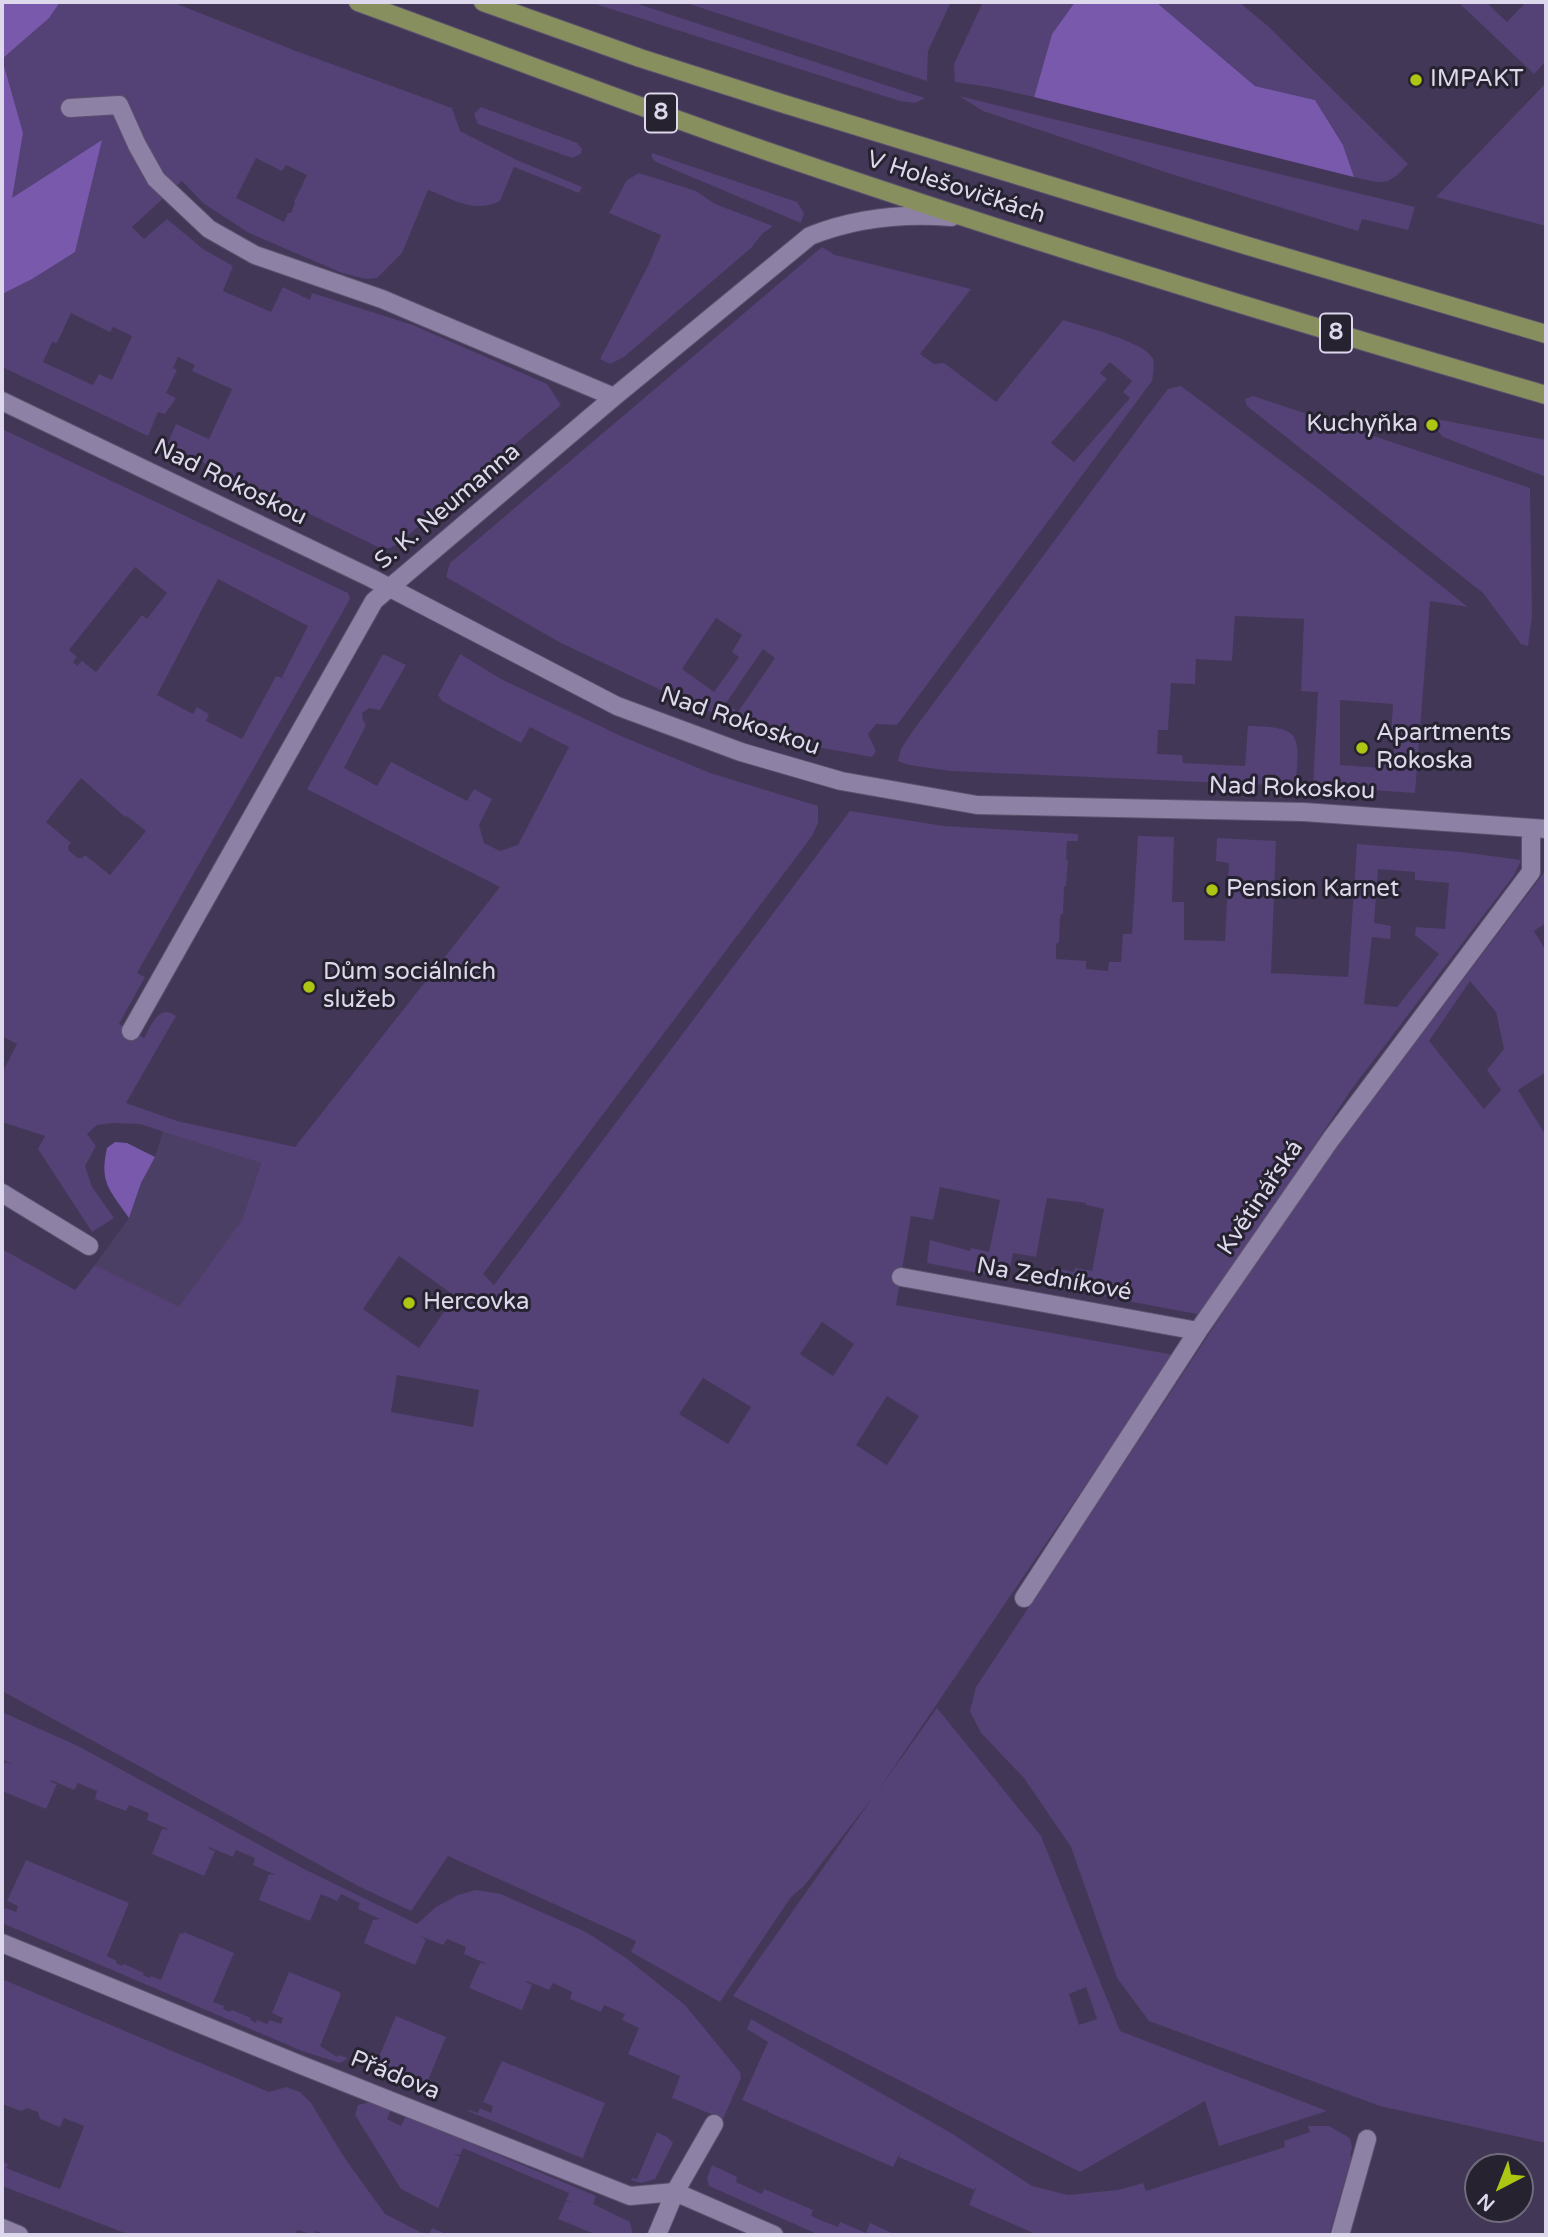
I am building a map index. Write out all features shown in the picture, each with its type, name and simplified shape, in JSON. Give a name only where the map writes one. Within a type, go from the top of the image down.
[{"type":"main road","name":"V Holešovičkách","points":[[358,2],[582,86],[966,218],[1194,290],[1546,395]]},
{"type":"main road","name":"V Holešovičkách","points":[[483,2],[640,58],[781,103],[1546,334]]},
{"type":"street","points":[[71,108],[119,104],[156,179],[209,229],[255,255],[382,299],[614,397]]},
{"type":"street","name":"S. K. Neumanna","points":[[131,1031],[374,601],[614,397],[810,236],[835,226],[887,216],[914,214],[966,218]]},
{"type":"street","name":"Nad Rokoskou","points":[[2,401],[390,588],[617,706],[741,752],[841,782],[977,805],[1304,813],[1539,829]]},
{"type":"street","name":"Květinářská","points":[[1024,1598],[1198,1331],[1331,1139],[1531,872],[1539,829]]},
{"type":"street","points":[[2,1193],[89,1246]]},
{"type":"street","name":"Na Zedníkové","points":[[901,1277],[1198,1331]]},
{"type":"street","name":"Přádova","points":[[2,1943],[630,2196],[675,2192],[774,2235]]},
{"type":"street","points":[[656,2235],[675,2192],[714,2124]]},
{"type":"street","points":[[1339,2235],[1367,2139]]},
{"type":"street","points":[[2,2228],[19,2235]]},
{"type":"shaded area","points":[[2,2],[172,2],[452,108],[460,131],[517,160],[582,187],[579,193],[514,167],[500,201],[490,205],[472,206],[428,190],[402,253],[377,278],[366,279],[342,273],[249,233],[203,203],[182,181],[132,227],[144,239],[167,219],[203,249],[233,266],[223,291],[271,312],[283,287],[310,300],[312,293],[413,325],[547,384],[561,405],[390,548],[380,548],[167,445],[176,424],[209,439],[232,389],[192,371],[195,365],[178,357],[173,368],[177,370],[166,393],[176,398],[165,414],[158,412],[148,436],[2,367]],"holes":[[[256,158],[282,171],[286,165],[307,175],[291,213],[288,213],[284,222],[236,198]],[[71,313],[110,332],[113,327],[132,336],[112,380],[99,374],[93,385],[43,362],[52,342],[57,343]]]},
{"type":"shaded area","points":[[2,2],[60,2],[49,18],[2,59]]},
{"type":"shaded area","points":[[589,2],[632,2],[925,98],[915,103],[900,101]]},
{"type":"shaded area","points":[[683,2],[951,2],[928,51],[927,81]]},
{"type":"shaded area","points":[[983,2],[1075,2],[1052,34],[1034,97],[955,82],[954,64]]},
{"type":"shaded area","points":[[1075,2],[1156,2],[1255,86],[1315,100],[1343,145],[1354,177],[1034,97],[1052,34]]},
{"type":"shaded area","points":[[1156,2],[1239,2],[1269,27],[1408,164],[1395,177],[1384,182],[1354,177],[1343,145],[1315,100],[1255,86]]},
{"type":"shaded area","points":[[1458,2],[1486,2],[1507,22],[1526,2],[1546,2],[1546,61],[1534,74]]},
{"type":"shaded area","points":[[2,59],[23,133],[12,198],[102,140],[75,252],[2,294]]},
{"type":"shaded area","points":[[1546,83],[1546,226],[1436,197]]},
{"type":"shaded area","points":[[959,96],[1415,207],[1408,230],[1362,219],[1358,231],[1171,174],[983,111]]},
{"type":"shaded area","points":[[481,107],[577,143],[582,149],[581,154],[572,158],[478,124],[474,114]]},
{"type":"shaded area","points":[[652,153],[797,202],[804,213],[801,223],[656,162]]},
{"type":"shaded area","points":[[639,173],[696,191],[715,204],[773,226],[624,357],[610,364],[600,359],[661,235],[609,213],[627,180]]},
{"type":"shaded area","points":[[822,247],[835,255],[971,289],[920,354],[934,364],[944,363],[996,402],[1063,320],[1127,341],[1153,359],[1152,381],[897,725],[876,724],[868,734],[876,751],[872,757],[806,745],[699,708],[559,642],[446,577],[450,563]],"holes":[[[1110,362],[1132,381],[1123,392],[1130,398],[1074,462],[1051,443],[1107,379],[1100,373]],[[716,618],[742,635],[732,652],[739,657],[714,692],[682,669]],[[763,649],[775,658],[738,712],[726,703]]]},
{"type":"shaded area","points":[[1181,386],[1315,486],[1468,607],[1430,601],[1415,793],[1313,786],[1318,692],[1301,691],[1304,619],[1235,616],[1232,661],[1196,659],[1195,684],[1171,683],[1168,730],[1158,730],[1157,754],[1182,755],[1183,763],[1245,766],[1248,726],[1289,732],[1297,745],[1296,786],[951,771],[898,761],[901,749],[912,732],[1168,389]],"holes":[[[1340,700],[1393,704],[1393,765],[1383,764],[1382,768],[1340,765]]]},
{"type":"shaded area","points":[[1253,396],[1530,488],[1532,616],[1528,646],[1521,644],[1483,593],[1247,406],[1245,399]]},
{"type":"shaded area","points":[[1436,419],[1546,440],[1546,477],[1443,437],[1438,431]]},
{"type":"shaded area","points":[[2,429],[348,593],[350,599],[137,973],[145,977],[119,1024],[144,1038],[161,1014],[165,1012],[176,1016],[126,1103],[177,1121],[295,1147],[500,887],[307,789],[383,654],[406,665],[380,710],[369,708],[362,713],[366,725],[344,768],[377,786],[391,762],[467,801],[474,789],[492,799],[479,825],[484,843],[500,851],[518,845],[569,747],[530,727],[521,743],[442,701],[438,695],[460,654],[501,679],[621,736],[710,773],[818,806],[818,823],[812,836],[483,1274],[494,1285],[850,811],[944,826],[1078,834],[1078,841],[1067,841],[1066,886],[1056,959],[1086,961],[1086,969],[1108,971],[1109,962],[1121,962],[1123,934],[1132,934],[1138,836],[1174,837],[1172,902],[1184,902],[1184,940],[1225,941],[1229,863],[1216,861],[1217,838],[1276,841],[1271,973],[1348,977],[1357,844],[1462,852],[1521,860],[1514,875],[1351,1090],[1202,1315],[1048,1286],[1052,1267],[1074,1272],[1075,1268],[1092,1271],[1104,1209],[1086,1203],[1047,1198],[1036,1257],[1013,1253],[1008,1279],[927,1263],[930,1240],[970,1251],[971,1248],[989,1252],[1000,1200],[940,1187],[933,1220],[911,1216],[896,1305],[1174,1355],[877,1792],[937,1708],[1041,1836],[1120,2031],[1327,2111],[1219,2146],[1205,2101],[1080,2172],[733,1996],[873,1797],[804,1886],[791,1897],[720,2002],[631,1952],[636,1941],[448,1856],[411,1911],[358,1886],[2,1691],[2,1249],[75,1290],[95,1265],[179,1307],[242,1220],[261,1163],[140,1124],[97,1125],[87,1134],[96,1146],[85,1166],[92,1187],[114,1218],[92,1232],[38,1149],[45,1136],[2,1122],[2,1073],[17,1044],[2,1036]],"holes":[[[135,567],[167,593],[147,619],[142,615],[96,672],[82,661],[77,666],[73,662],[77,657],[69,650]],[[218,579],[308,626],[282,677],[286,679],[276,676],[242,739],[206,721],[209,714],[197,707],[193,714],[157,695]],[[81,778],[125,817],[146,831],[110,875],[85,855],[78,858],[69,851],[68,846],[71,843],[46,822]],[[1378,869],[1415,872],[1415,880],[1449,883],[1445,929],[1416,927],[1415,935],[1439,954],[1397,1007],[1364,1004],[1372,937],[1390,939],[1391,926],[1374,923]],[[399,1256],[455,1296],[419,1348],[363,1309]],[[822,1322],[854,1344],[833,1376],[800,1354]],[[397,1375],[479,1390],[473,1427],[391,1412]],[[703,1378],[751,1407],[728,1444],[679,1414]],[[887,1396],[919,1416],[887,1465],[856,1445]],[[1086,1987],[1097,2019],[1079,2025],[1069,1994]]]},
{"type":"shaded area","points":[[1546,870],[1546,923],[1534,931],[1546,951],[1546,1072],[1518,1090],[1546,1136],[1546,2143],[1380,2106],[1149,2021],[1117,1978],[1071,1847],[1024,1778],[981,1733],[970,1711],[976,1687],[1308,1184]],"holes":[[[1470,981],[1496,1012],[1504,1049],[1487,1070],[1501,1090],[1484,1109],[1429,1041]]]},
{"type":"shaded area","points":[[163,1131],[261,1162],[242,1220],[179,1308],[95,1265],[129,1218]]},
{"type":"shaded area","points":[[115,1142],[127,1143],[155,1157],[141,1183],[129,1218],[105,1178],[107,1148]]},
{"type":"shaded area","points":[[2,1712],[78,1746],[302,1868],[417,1924],[436,1907],[458,1895],[476,1890],[501,1894],[586,1932],[626,1958],[685,2005],[740,2072],[741,2078],[723,2119],[672,2098],[680,2076],[628,2054],[639,2028],[622,2020],[625,2014],[604,2005],[601,2012],[570,1999],[572,1992],[553,1983],[549,1990],[527,1981],[532,1985],[522,2010],[469,1988],[480,1963],[487,1964],[464,1954],[466,1947],[447,1939],[443,1945],[420,1936],[426,1940],[415,1965],[364,1943],[373,1920],[380,1919],[358,1909],[360,1903],[341,1894],[337,1901],[321,1894],[310,1921],[259,1900],[269,1874],[276,1875],[253,1865],[255,1858],[236,1850],[233,1857],[209,1847],[215,1851],[204,1876],[152,1854],[162,1829],[170,1830],[147,1820],[149,1813],[129,1805],[126,1811],[95,1799],[97,1791],[78,1783],[74,1790],[51,1780],[57,1784],[46,1809],[2,1791],[2,1769],[5,1762],[12,1764],[2,1759]]},
{"type":"shaded area","points":[[26,1860],[129,1903],[107,1956],[122,1966],[124,1964],[144,1973],[143,1975],[161,1980],[180,1933],[184,1932],[234,1953],[213,2002],[224,2006],[223,2009],[230,2012],[232,2010],[251,2018],[250,2020],[256,2023],[257,2020],[267,2024],[270,2020],[281,2024],[283,2018],[272,2013],[289,1972],[340,1992],[320,2046],[337,2057],[348,2058],[340,2063],[302,2051],[2,1923],[2,1912],[5,1908],[16,1912],[18,1906],[7,1901]]},
{"type":"shaded area","points":[[2,1979],[269,2092],[286,2087],[300,2092],[311,2103],[344,2157],[385,2214],[426,2235],[328,2235],[316,2231],[314,2235],[297,2230],[295,2235],[130,2235],[2,2186],[2,2161],[8,2164],[6,2168],[60,2189],[84,2126],[64,2118],[60,2127],[40,2119],[38,2112],[27,2108],[21,2111],[2,2104]]},
{"type":"shaded area","points":[[396,2016],[446,2037],[424,2090],[434,2095],[432,2097],[363,2067],[364,2065],[374,2069]]},
{"type":"shaded area","points":[[751,2019],[951,2133],[1032,2186],[1068,2195],[1118,2190],[1143,2183],[1146,2191],[1285,2147],[1284,2141],[1310,2132],[1308,2126],[1329,2126],[1350,2138],[1352,2157],[1329,2235],[1038,2235],[969,2205],[977,2185],[974,2190],[901,2158],[901,2151],[893,2167],[768,2112],[768,2109],[767,2111],[742,2100],[768,2042],[747,2029]]},
{"type":"shaded area","points":[[502,2061],[605,2103],[584,2159],[468,2111],[478,2113],[480,2108],[491,2113],[493,2106],[483,2102]]},
{"type":"shaded area","points":[[371,2102],[391,2110],[387,2119],[401,2126],[406,2116],[596,2196],[593,2204],[630,2222],[633,2235],[597,2235],[558,2219],[566,2201],[573,2203],[566,2200],[569,2193],[463,2148],[460,2155],[453,2154],[460,2157],[438,2208],[401,2189],[355,2115],[358,2105]]},
{"type":"shaded area","points":[[657,2132],[673,2143],[655,2179],[642,2183],[631,2180],[637,2179]]},
{"type":"shaded area","points":[[712,2165],[737,2177],[736,2182],[762,2194],[764,2189],[813,2210],[813,2217],[838,2227],[840,2222],[866,2233],[870,2223],[894,2234],[819,2235],[709,2186],[707,2178]]},
{"type":"shaded area","points":[[432,2228],[446,2234],[445,2235],[429,2235]]},
{"type":"place","name":"IMPAKT","points":[[1416,80]]},
{"type":"place","name":"Kuchyňka","points":[[1432,425]]},
{"type":"place","name":"Apartments Rokoska","points":[[1362,748]]},
{"type":"place","name":"Pension Karnet","points":[[1212,890]]},
{"type":"place","name":"Dům sociálních služeb","points":[[309,987]]},
{"type":"place","name":"Hercovka","points":[[409,1303]]}]
